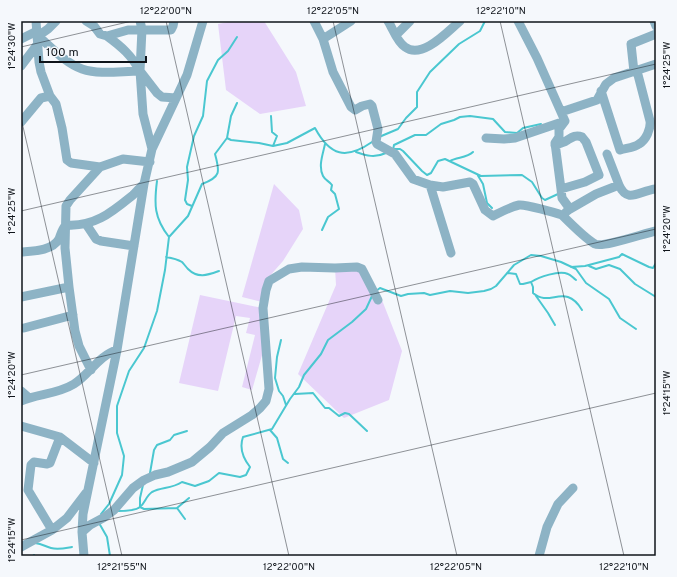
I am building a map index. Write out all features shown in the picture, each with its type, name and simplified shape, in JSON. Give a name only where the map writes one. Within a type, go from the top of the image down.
[{"type":"street","points":[[36,21],[41,72],[50,96],[56,104],[62,128],[67,160],[71,163],[100,167],[123,159],[150,162]]},
{"type":"street","points":[[21,66],[37,37],[56,21]]},
{"type":"street","points":[[86,21],[94,26],[100,34],[107,36],[126,50],[157,93],[162,97],[176,98]]},
{"type":"street","points":[[141,25],[150,31],[170,30],[174,21]]},
{"type":"street","points":[[84,556],[82,532],[83,514],[117,350],[144,184],[152,149],[187,75],[202,21]]},
{"type":"street","points":[[308,21],[316,24],[323,39],[333,72],[350,107],[355,110],[370,104],[374,109],[378,129],[377,144],[395,154],[413,179],[430,185],[443,187],[470,182],[473,184],[485,210],[493,216],[519,205],[526,205],[562,215],[575,228],[598,244],[616,242],[656,231]]},
{"type":"street","points":[[323,39],[351,21]]},
{"type":"street","points":[[388,21],[404,47],[418,50],[431,45],[460,21]]},
{"type":"street","points":[[396,35],[410,21]]},
{"type":"street","points":[[518,21],[537,58],[563,116],[559,129],[559,137],[555,145],[562,198],[570,209]]},
{"type":"street","points":[[654,21],[656,26]]},
{"type":"street","points":[[107,36],[141,25]]},
{"type":"street","points":[[141,25],[140,71],[143,114],[152,149]]},
{"type":"street","points":[[593,159],[640,144],[648,134],[651,127],[649,115],[636,72],[631,44],[656,34]]},
{"type":"street","points":[[21,39],[37,37],[63,58],[83,69],[102,72],[140,71]]},
{"type":"street","points":[[486,138],[515,138],[597,100],[606,84],[614,78],[636,72],[656,64]]},
{"type":"street","points":[[601,91],[620,150]]},
{"type":"street","points":[[21,122],[41,98],[50,96]]},
{"type":"street","points":[[555,145],[576,136],[582,137],[586,142],[599,175],[585,182],[561,188]]},
{"type":"street","points":[[606,154],[624,193],[630,196],[651,189],[656,189]]},
{"type":"street","points":[[91,370],[79,346],[75,331],[65,248],[66,206],[100,167]]},
{"type":"street","points":[[66,225],[86,224],[108,215],[144,184]]},
{"type":"street","points":[[430,185],[451,253]]},
{"type":"street","points":[[562,215],[596,194],[619,185]]},
{"type":"street","points":[[86,224],[96,239],[134,246]]},
{"type":"street","points":[[21,252],[48,248],[55,244],[66,225]]},
{"type":"street","points":[[82,532],[90,525],[114,510],[133,488],[144,480],[192,462],[224,433],[252,415],[266,401],[269,389],[263,308],[269,281],[284,272],[296,268],[357,267],[362,269],[378,300]]},
{"type":"street","points":[[21,297],[69,287]]},
{"type":"street","points":[[24,328],[73,316]]},
{"type":"street","points":[[21,392],[25,399],[66,388],[75,384],[104,358],[113,351],[117,350]]},
{"type":"street","points":[[21,426],[60,437],[94,463]]},
{"type":"street","points":[[52,530],[28,490],[31,465],[34,462],[50,463],[60,437]]},
{"type":"street","points":[[539,556],[547,527],[558,504],[573,488]]},
{"type":"street","points":[[21,547],[52,530],[67,518],[88,490]]},
{"type":"shaded area","points":[[233,21],[264,21],[296,72],[306,106],[260,114],[226,90],[218,24]]},
{"type":"shaded area","points":[[274,184],[299,210],[303,229],[283,261],[268,278],[262,302],[242,297]]},
{"type":"shaded area","points":[[361,265],[376,297],[380,295],[402,351],[389,400],[344,418],[298,374],[336,285],[335,268]]},
{"type":"shaded area","points":[[200,295],[262,308],[265,345],[252,390],[242,387],[255,335],[246,333],[250,318],[236,316],[218,391],[179,383]]},
{"type":"waterway","points":[[379,137],[398,129],[417,107],[417,92],[430,72],[459,44],[480,31],[485,21]]},
{"type":"waterway","points":[[192,206],[187,204],[185,200],[188,180],[187,167],[194,136],[203,116],[207,81],[218,60],[228,51],[237,37]]},
{"type":"waterway","points":[[227,138],[231,116],[237,103]]},
{"type":"waterway","points":[[271,116],[272,132],[277,136],[273,146]]},
{"type":"waterway","points":[[393,150],[394,145],[415,135],[426,135],[441,124],[460,117],[470,116],[493,119],[505,132],[517,133],[523,128],[541,124]]},
{"type":"waterway","points":[[101,514],[109,504],[122,475],[124,456],[117,433],[117,406],[129,371],[144,348],[157,311],[165,270],[169,237],[188,216],[202,184],[213,179],[218,173],[218,165],[215,154],[227,138],[231,140],[273,146],[287,143],[315,128],[327,145],[339,152],[346,153],[354,151],[363,148],[372,142]]},
{"type":"waterway","points":[[322,230],[328,217],[339,209],[335,194],[331,190],[332,185],[324,177],[321,168],[321,160],[325,144]]},
{"type":"waterway","points":[[394,149],[400,149],[403,151],[427,175],[431,173],[438,161],[445,159],[481,176],[522,175],[532,182],[542,198],[545,200],[558,194]]},
{"type":"waterway","points":[[356,152],[371,156],[378,156],[386,153]]},
{"type":"waterway","points":[[450,161],[473,152]]},
{"type":"waterway","points":[[477,174],[483,184],[487,203],[492,208]]},
{"type":"waterway","points":[[157,181],[156,210],[160,223],[169,237]]},
{"type":"waterway","points":[[571,267],[585,266],[619,257],[622,254],[649,267],[653,268],[656,263]]},
{"type":"waterway","points":[[376,291],[380,288],[401,296],[424,293],[430,295],[450,291],[468,293],[484,291],[496,286],[514,265],[531,255],[541,256],[561,262],[576,269],[586,283],[609,299],[620,318],[636,329]]},
{"type":"waterway","points":[[166,257],[182,262],[188,269],[199,275],[207,275],[219,271]]},
{"type":"waterway","points":[[589,266],[596,269],[609,265],[620,269],[635,284],[656,297]]},
{"type":"waterway","points":[[507,273],[516,274],[520,284],[531,282],[533,293],[539,297],[545,298],[564,296],[576,302],[582,310]]},
{"type":"waterway","points":[[531,282],[554,273],[569,274],[576,280]]},
{"type":"waterway","points":[[118,511],[138,508],[152,492],[174,486],[182,482],[195,486],[209,481],[219,473],[240,477],[246,475],[250,467],[242,453],[241,445],[243,437],[272,429],[299,387],[304,375],[321,354],[328,340],[352,322],[366,309],[372,296]]},
{"type":"waterway","points":[[536,296],[555,325]]},
{"type":"waterway","points":[[281,340],[277,357],[275,378],[279,391],[283,396],[286,405]]},
{"type":"waterway","points":[[295,394],[313,393],[325,408],[329,408],[339,416],[345,413],[349,414],[367,431]]},
{"type":"waterway","points":[[270,430],[277,438],[283,459],[288,463]]},
{"type":"waterway","points":[[150,473],[154,450],[157,445],[170,440],[174,435],[187,431]]},
{"type":"waterway","points":[[143,485],[140,498],[140,507],[144,509],[177,508],[185,519]]},
{"type":"waterway","points":[[177,508],[189,498]]},
{"type":"waterway","points":[[99,523],[107,537],[110,556]]},
{"type":"waterway","points":[[35,543],[54,549],[72,547]]}]
